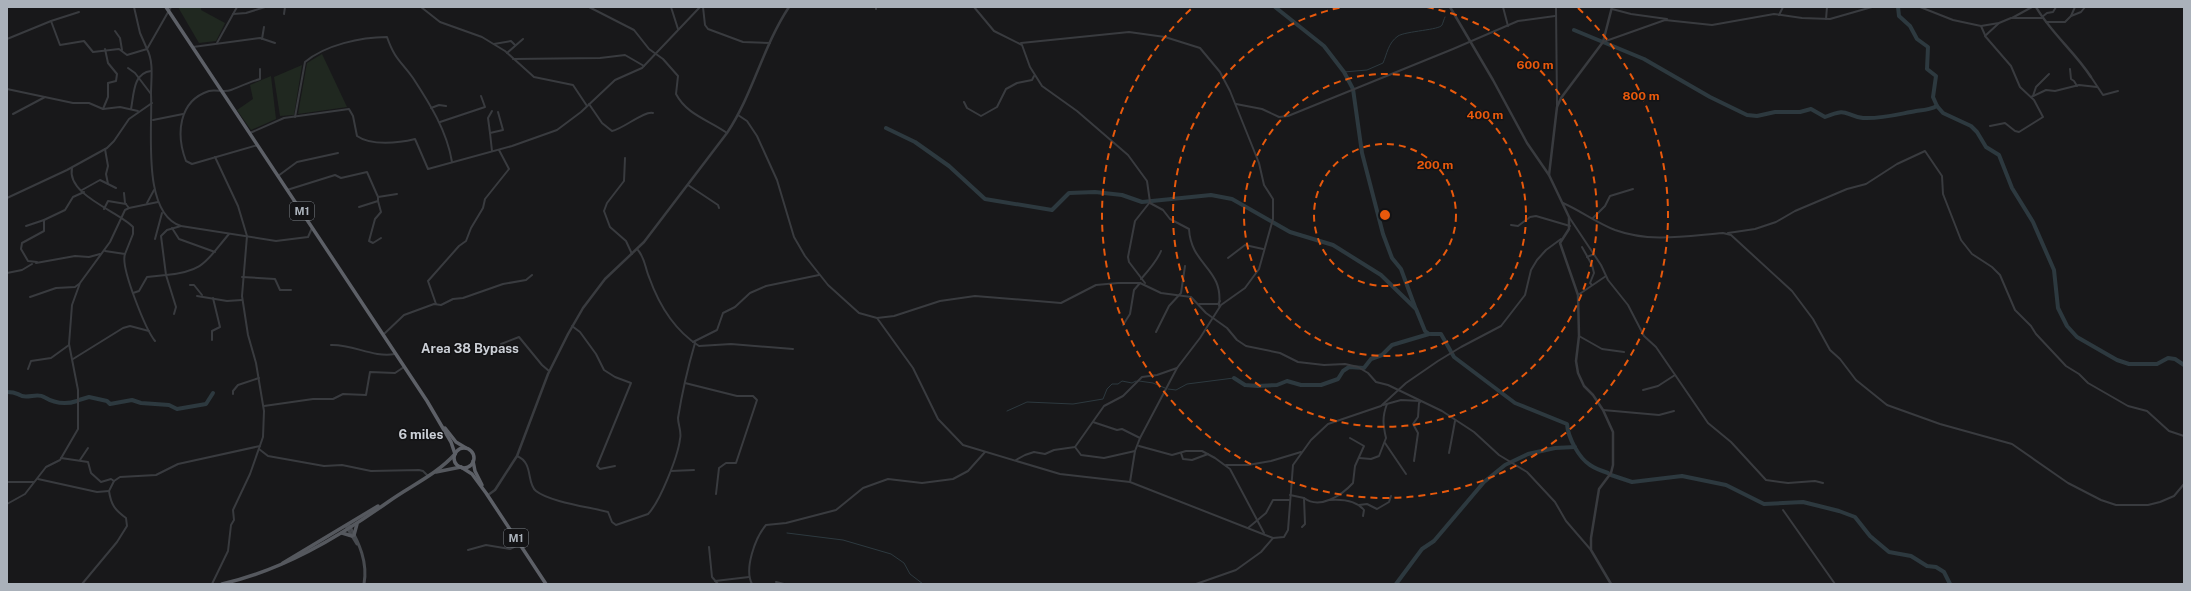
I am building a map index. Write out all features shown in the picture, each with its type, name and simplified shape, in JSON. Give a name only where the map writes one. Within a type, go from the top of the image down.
[{"type":"highway","name":"M1","points":[[166,7],[170,9],[193,47],[436,416],[453,446],[455,463],[472,474],[487,494],[546,584]]},
{"type":"highway","name":"M1","points":[[436,416],[456,442],[472,453],[475,471],[487,494]]},
{"type":"highway","points":[[455,454],[460,449],[467,449]]},
{"type":"highway","points":[[461,467],[469,466],[473,460]]},
{"type":"main road","points":[[222,584],[301,556],[339,534],[429,475],[455,454]]},
{"type":"main road","points":[[429,475],[445,469],[461,467]]},
{"type":"main road","points":[[283,563],[363,519],[387,502]]},
{"type":"main road","points":[[353,535],[355,527],[363,519]]},
{"type":"main road","points":[[348,527],[362,551],[365,566],[364,584]]},
{"type":"main road","points":[[339,534],[353,535]]},
{"type":"street","points":[[134,7],[140,33],[147,49],[151,71],[153,120],[151,163],[158,202],[162,212],[172,222],[181,226],[276,241],[308,238],[312,228]]},
{"type":"street","points":[[217,43],[237,7]]},
{"type":"street","points":[[233,14],[246,13],[265,7]]},
{"type":"street","points":[[284,14],[285,7]]},
{"type":"street","points":[[421,7],[440,22],[476,34],[508,54],[534,77],[573,85],[602,123],[612,131],[628,126],[647,113],[653,113]]},
{"type":"street","points":[[589,7],[634,30],[655,55],[663,59],[678,76],[676,94],[684,105],[697,117],[727,133]]},
{"type":"street","points":[[671,7],[678,29]]},
{"type":"street","points":[[250,133],[279,120],[295,116],[349,109],[353,116],[355,132],[360,139],[380,142],[415,139],[428,168],[499,150],[552,132],[574,118],[615,80],[639,70],[644,66],[678,29],[702,7]]},
{"type":"street","points":[[702,7],[705,25],[708,29],[742,42],[770,43]]},
{"type":"street","points":[[487,494],[499,485],[518,456],[549,371],[572,326],[605,279],[637,249],[727,133],[738,115],[770,43],[790,7]]},
{"type":"street","points":[[974,7],[994,32],[1021,43],[1113,32],[1137,32],[1172,39],[1197,47],[1205,52],[1224,79],[1236,104],[1259,163],[1264,185],[1273,199],[1273,219],[1258,269],[1247,285],[1219,307]]},
{"type":"street","points":[[1503,7],[1508,26]]},
{"type":"street","points":[[1549,175],[1557,107],[1556,7]]},
{"type":"street","points":[[1779,15],[1783,7]]},
{"type":"street","points":[[1826,19],[1827,7]]},
{"type":"street","points":[[1557,107],[1603,42],[1612,8],[1631,14],[1671,21],[1712,25],[1764,15],[1826,19],[1872,7]]},
{"type":"street","points":[[1920,7],[1953,20],[1981,26],[1999,23],[2032,7]]},
{"type":"street","points":[[2036,7],[2042,18],[2076,55],[2103,95],[2118,91]]},
{"type":"street","points":[[2011,18],[2042,18],[2047,13],[2053,12],[2056,7]]},
{"type":"street","points":[[2046,22],[2066,22],[2071,16],[2075,7]]},
{"type":"street","points":[[2071,16],[2081,12],[2085,7]]},
{"type":"street","points":[[1452,8],[1527,142],[1549,175],[1570,217],[1594,254],[1606,276],[1630,308],[1633,317],[1644,336],[1656,347],[1708,423],[1731,442],[1766,480],[1788,483],[1809,481],[1823,483]]},
{"type":"street","points":[[51,21],[60,45],[81,41],[87,43],[93,52],[105,49],[119,49],[127,55],[147,49],[170,9]]},
{"type":"street","points":[[7,39],[51,21],[79,12]]},
{"type":"street","points":[[1236,104],[1262,110],[1279,117],[1288,116],[1523,19],[1555,16]]},
{"type":"street","points":[[1603,42],[1626,36],[1660,21],[1671,21]]},
{"type":"street","points":[[1985,36],[1999,23]]},
{"type":"street","points":[[1981,26],[1985,36],[2013,69],[2020,87],[2032,96],[2043,116],[2042,119],[2019,132],[2015,131],[2005,123],[1990,126]]},
{"type":"street","points":[[262,39],[264,27]]},
{"type":"street","points":[[115,31],[120,38],[122,51]]},
{"type":"street","points":[[295,116],[305,62],[333,45],[375,37],[387,37],[394,55],[413,79],[440,122],[450,148],[452,162]]},
{"type":"street","points":[[193,47],[217,43],[262,39],[275,43]]},
{"type":"street","points":[[508,54],[515,45],[523,39]]},
{"type":"street","points":[[493,45],[506,41],[511,41],[515,45]]},
{"type":"street","points":[[1021,43],[1034,75],[1047,90],[1077,111],[1128,155],[1148,180],[1150,202],[1135,221],[1129,248],[1129,262],[1146,284],[1161,293],[1191,297],[1213,318],[1227,328],[1237,340],[1251,348],[1280,353],[1304,363],[1351,365],[1364,370],[1376,382],[1398,389],[1442,411],[1455,421],[1474,432],[1504,459],[1527,472],[1555,502],[1566,521],[1591,550],[1611,584]]},
{"type":"street","points":[[103,109],[108,97],[108,83],[116,81],[117,74],[108,63],[105,49]]},
{"type":"street","points":[[513,59],[600,58],[625,55],[644,66]]},
{"type":"street","points":[[128,68],[139,77],[152,95]]},
{"type":"street","points":[[258,145],[192,164],[186,161],[181,138],[181,123],[184,114],[195,98],[210,91],[223,92],[260,79],[260,69]]},
{"type":"street","points":[[2070,69],[2070,79],[2074,81],[2077,86]]},
{"type":"street","points":[[131,109],[136,80],[144,72],[151,71]]},
{"type":"street","points":[[2032,96],[2036,87],[2049,74]]},
{"type":"street","points":[[964,102],[967,108],[981,116],[997,106],[1006,89],[1017,83],[1032,80],[1034,75]]},
{"type":"street","points":[[2032,96],[2043,91],[2055,91],[2077,86],[2097,87]]},
{"type":"street","points":[[7,88],[73,103],[89,103],[103,109],[131,109],[138,111]]},
{"type":"street","points":[[440,122],[485,107],[481,96]]},
{"type":"street","points":[[13,114],[46,97]]},
{"type":"street","points":[[7,198],[73,167],[105,149],[111,145],[129,119],[138,111],[152,103]]},
{"type":"street","points":[[431,108],[439,105],[446,106]]},
{"type":"street","points":[[492,111],[488,118],[492,151]]},
{"type":"street","points":[[490,134],[502,130],[498,112]]},
{"type":"street","points":[[153,120],[184,114]]},
{"type":"street","points":[[738,115],[747,121],[757,136],[777,180],[794,237],[819,275],[854,311],[877,318],[902,314],[940,301],[975,296],[1061,302],[1096,285],[1146,284]]},
{"type":"street","points":[[105,149],[108,185]]},
{"type":"street","points":[[436,304],[428,281],[458,246],[466,241],[483,208],[485,199],[509,169],[499,150]]},
{"type":"street","points":[[1562,203],[1615,230],[1645,237],[1662,239],[1727,234],[1755,229],[1776,222],[1794,211],[1847,189],[1866,184],[1897,164],[1925,152],[1942,176],[1943,194],[1961,240],[1972,254],[1992,267],[2000,275],[2015,310],[2031,326],[2036,334],[2066,366],[2079,374],[2088,383],[2128,406],[2147,411],[2169,431],[2184,436]]},
{"type":"street","points":[[278,176],[297,162],[338,153]]},
{"type":"street","points":[[212,584],[228,551],[231,525],[234,520],[233,510],[250,474],[264,432],[264,406],[259,378],[248,335],[242,300],[242,277],[247,236],[236,201],[215,157]]},
{"type":"street","points":[[624,158],[624,181],[607,203],[604,211],[610,227],[626,241],[632,254]]},
{"type":"street","points":[[73,167],[72,175],[91,200],[104,209],[122,217],[134,229],[125,254],[124,267],[133,293],[155,341]]},
{"type":"street","points":[[287,190],[335,174],[341,178],[367,172],[378,197],[381,212],[377,215],[374,222],[369,242],[373,243],[380,238]]},
{"type":"street","points":[[26,226],[44,220],[65,210],[73,198],[100,180],[116,188]]},
{"type":"street","points":[[688,185],[718,205],[719,208]]},
{"type":"street","points":[[146,204],[153,195],[155,187]]},
{"type":"street","points":[[1593,218],[1606,206],[1610,196],[1633,189]]},
{"type":"street","points":[[124,193],[126,204],[129,208]]},
{"type":"street","points":[[378,197],[397,194]]},
{"type":"street","points":[[104,209],[108,201],[126,204]]},
{"type":"street","points":[[359,207],[378,201]]},
{"type":"street","points":[[30,297],[56,288],[75,287],[80,283],[117,231],[122,217],[129,208],[158,202]]},
{"type":"street","points":[[1130,482],[1135,451],[1139,446],[1140,438],[1177,368],[1213,318],[1219,307],[1220,300],[1218,281],[1198,256],[1190,242],[1189,228],[1170,219],[1163,210],[1150,202]]},
{"type":"street","points":[[155,239],[162,212]]},
{"type":"street","points":[[1511,225],[1518,226],[1530,217],[1536,216],[1570,226]]},
{"type":"street","points":[[1381,406],[1398,389],[1454,351],[1506,322],[1525,295],[1531,270],[1537,260],[1546,250],[1561,239],[1570,226],[1570,217]]},
{"type":"street","points":[[44,220],[44,231],[31,236],[21,245],[21,249],[28,262],[75,256],[89,257],[101,254]]},
{"type":"street","points":[[174,314],[176,307],[166,274],[161,236],[172,228],[181,226]]},
{"type":"street","points":[[172,228],[179,239],[215,252]]},
{"type":"street","points":[[133,293],[139,291],[147,277],[198,268],[215,252],[229,234]]},
{"type":"street","points":[[1727,234],[1758,258],[1792,291],[1813,320],[1830,350],[1840,359],[1856,380],[1887,405],[1940,424],[2012,444],[2068,483],[2101,500],[2116,505],[2148,505],[2160,502],[2174,496],[2184,484]]},
{"type":"street","points":[[1561,239],[1562,251],[1578,295],[1580,336],[1576,361],[1580,378],[1584,386],[1604,410],[1613,432],[1613,465],[1611,473],[1599,489],[1598,505],[1591,534],[1591,550]]},
{"type":"street","points":[[1228,258],[1245,244],[1263,249]]},
{"type":"street","points":[[1582,247],[1592,265],[1594,273],[1590,283],[1592,285]]},
{"type":"street","points":[[637,249],[642,255],[651,283],[667,316],[694,342],[702,346],[731,344],[793,349]]},
{"type":"street","points":[[104,250],[125,254]]},
{"type":"street","points":[[1141,279],[1155,262],[1161,251]]},
{"type":"street","points":[[1587,257],[1594,254]]},
{"type":"street","points":[[7,273],[22,270],[37,262]]},
{"type":"street","points":[[1156,332],[1169,306],[1182,290],[1185,266]]},
{"type":"street","points":[[383,335],[404,315],[436,304],[441,305],[504,284],[526,280],[532,275]]},
{"type":"street","points":[[694,342],[717,330],[723,313],[735,307],[752,292],[773,284],[819,275]]},
{"type":"street","points":[[1578,295],[1606,276]]},
{"type":"street","points":[[242,277],[275,279],[280,290],[291,290]]},
{"type":"street","points":[[7,504],[19,499],[46,467],[61,458],[79,426],[78,390],[69,344],[70,311],[80,283]]},
{"type":"street","points":[[1122,325],[1130,314],[1134,290],[1140,283]]},
{"type":"street","points":[[190,285],[194,285],[203,296]]},
{"type":"street","points":[[197,296],[228,301],[242,300]]},
{"type":"street","points":[[212,340],[212,331],[220,327],[213,298]]},
{"type":"street","points":[[1199,304],[1218,304],[1220,300]]},
{"type":"street","points":[[877,318],[913,368],[938,419],[963,445],[1060,474],[1130,482],[1273,538],[1284,537],[1287,534],[1293,465],[1301,452],[1317,433],[1328,424],[1387,404],[1401,400],[1421,401]]},
{"type":"street","points":[[73,359],[123,328],[130,326],[150,331]]},
{"type":"street","points":[[572,326],[580,332],[596,354],[604,370],[615,377],[631,383],[597,466],[600,469],[615,466]]},
{"type":"street","points":[[1580,336],[1602,349],[1624,352]]},
{"type":"street","points":[[501,344],[518,337],[538,361],[549,371]]},
{"type":"street","points":[[518,456],[525,462],[533,486],[537,492],[570,504],[608,512],[612,522],[617,525],[648,514],[671,471],[681,438],[678,420],[694,342]]},
{"type":"street","points":[[28,369],[31,361],[50,358],[69,344]]},
{"type":"street","points":[[331,345],[342,345],[345,348],[369,351],[375,355],[395,354]]},
{"type":"street","points":[[264,406],[313,399],[333,399],[344,394],[366,395],[370,372],[395,373],[404,367]]},
{"type":"street","points":[[1015,461],[1025,454],[1034,452],[1045,454],[1054,450],[1075,447],[1104,406],[1123,396],[1139,379],[1177,368]]},
{"type":"street","points":[[1643,390],[1658,386],[1675,375]]},
{"type":"street","points":[[233,394],[232,391],[236,387],[259,378]]},
{"type":"street","points":[[685,383],[737,396],[753,396],[757,400],[736,463],[726,463],[719,468],[716,494]]},
{"type":"street","points":[[1414,461],[1418,433],[1413,424],[1418,417],[1419,404],[1421,401]]},
{"type":"street","points":[[1358,458],[1371,459],[1379,456],[1386,438],[1382,419],[1387,404]]},
{"type":"street","points":[[1604,410],[1659,415],[1674,411]]},
{"type":"street","points":[[1448,453],[1452,446],[1455,421]]},
{"type":"street","points":[[1093,422],[1117,430],[1122,429],[1140,438]]},
{"type":"street","points":[[1290,495],[1317,503],[1328,500],[1349,488],[1353,483],[1358,458],[1364,446],[1350,438]]},
{"type":"street","points":[[1385,443],[1406,474]]},
{"type":"street","points":[[61,458],[88,462],[92,473],[101,482],[111,479],[114,481],[125,476],[156,475],[178,464],[260,446]]},
{"type":"street","points":[[1139,446],[1172,455],[1194,451],[1208,454],[1224,465],[1232,473],[1266,534]]},
{"type":"street","points":[[1075,447],[1081,455],[1094,458],[1104,458],[1135,451]]},
{"type":"street","points":[[80,460],[88,448]]},
{"type":"street","points":[[259,449],[268,456],[324,466],[342,466],[371,471],[419,470],[429,475]]},
{"type":"street","points":[[752,584],[749,577],[751,553],[766,525],[786,523],[836,510],[863,488],[891,478],[922,483],[953,479],[968,471],[985,452]]},
{"type":"street","points":[[1224,465],[1248,465],[1271,461],[1301,452]]},
{"type":"street","points":[[1181,453],[1183,458],[1192,460],[1208,454]]},
{"type":"street","points":[[671,471],[694,470]]},
{"type":"street","points":[[37,479],[102,492],[109,491]]},
{"type":"street","points":[[82,584],[117,542],[127,524],[126,518],[116,512],[112,505],[109,491],[114,481]]},
{"type":"street","points":[[7,482],[34,482]]},
{"type":"street","points":[[1358,505],[1367,504],[1378,509],[1389,502],[1391,496]]},
{"type":"street","points":[[1302,527],[1305,524],[1304,498]]},
{"type":"street","points":[[1248,528],[1266,513],[1273,500],[1289,500]]},
{"type":"street","points":[[1328,500],[1342,500],[1358,505],[1364,510],[1363,516]]},
{"type":"street","points":[[1783,510],[1835,584]]},
{"type":"street","points":[[1196,584],[1236,570],[1261,552],[1273,538]]},
{"type":"street","points":[[468,550],[486,545],[510,549],[520,544]]},
{"type":"street","points":[[709,547],[711,570],[715,581],[718,584]]},
{"type":"street","points":[[715,581],[749,577]]},
{"type":"street","points":[[776,582],[784,584]]},
{"type":"shaded area","points":[[178,7],[201,7],[201,10],[225,23],[216,41],[199,43]]},
{"type":"shaded area","points":[[322,54],[347,107],[298,114],[307,63]]},
{"type":"shaded area","points":[[302,65],[294,115],[280,116],[274,77]]},
{"type":"shaded area","points":[[271,76],[276,119],[251,130],[237,110],[253,99],[250,85]]},
{"type":"waterway","points":[[1275,7],[1324,46],[1344,72],[1353,89],[1362,153],[1383,234],[1392,258],[1401,269],[1415,307]]},
{"type":"waterway","points":[[1898,7],[1899,16],[1910,26],[1917,39],[1928,47],[1927,69],[1936,76],[1933,97],[1937,106],[1943,113],[1971,126],[1977,132],[1986,147],[1999,155],[2012,188],[2033,222],[2054,270],[2058,308],[2067,326],[2077,337],[2117,360],[2129,364],[2157,364],[2168,358],[2175,359],[2184,365]]},
{"type":"waterway","points":[[1344,72],[1367,70],[1383,63],[1390,45],[1398,36],[1440,27],[1445,17]]},
{"type":"waterway","points":[[1574,30],[1644,59],[1710,97],[1747,115],[1757,116],[1775,112],[1800,112],[1811,109],[1825,117],[1842,112],[1857,117],[1870,118],[1926,110],[1937,106]]},
{"type":"waterway","points":[[886,128],[915,142],[949,166],[985,199],[1052,210],[1069,193],[1095,192],[1122,195],[1142,202],[1211,195],[1232,199],[1290,232],[1333,245],[1381,275],[1416,309],[1425,331],[1429,334],[1441,334],[1454,357],[1515,403],[1567,424],[1569,435],[1582,458],[1592,466],[1608,473]]},
{"type":"waterway","points":[[1234,378],[1245,385],[1277,385],[1287,381],[1301,385],[1321,385],[1338,379],[1343,371],[1349,367],[1364,368],[1371,359],[1382,355],[1392,345],[1429,334]]},
{"type":"waterway","points":[[1168,389],[1176,390],[1187,384],[1234,378]]},
{"type":"waterway","points":[[1007,411],[1027,402],[1073,404],[1103,399],[1107,389],[1112,384],[1118,384],[1122,381],[1132,383],[1136,381]]},
{"type":"waterway","points":[[1139,381],[1153,383],[1165,388]]},
{"type":"waterway","points":[[7,392],[14,392],[22,396],[42,396],[60,403],[77,401]]},
{"type":"waterway","points":[[79,400],[89,397],[107,401],[110,404],[132,400],[141,403],[169,405],[177,409],[206,404],[213,393]]},
{"type":"waterway","points":[[1396,584],[1422,549],[1434,541],[1484,482],[1505,465],[1528,454],[1555,448],[1575,447]]},
{"type":"waterway","points":[[1611,475],[1632,482],[1682,476],[1726,485],[1764,504],[1803,502],[1839,511],[1855,517],[1870,536],[1889,552],[1911,556],[1927,566],[1936,567],[1944,572],[1950,584]]},
{"type":"waterway","points":[[787,533],[843,540],[891,554],[904,563],[910,574],[923,584]]},
{"type":"district","name":"Area 38 Bypass","points":[[470,348]]},
{"type":"district","name":"6 miles","points":[[421,434]]}]
